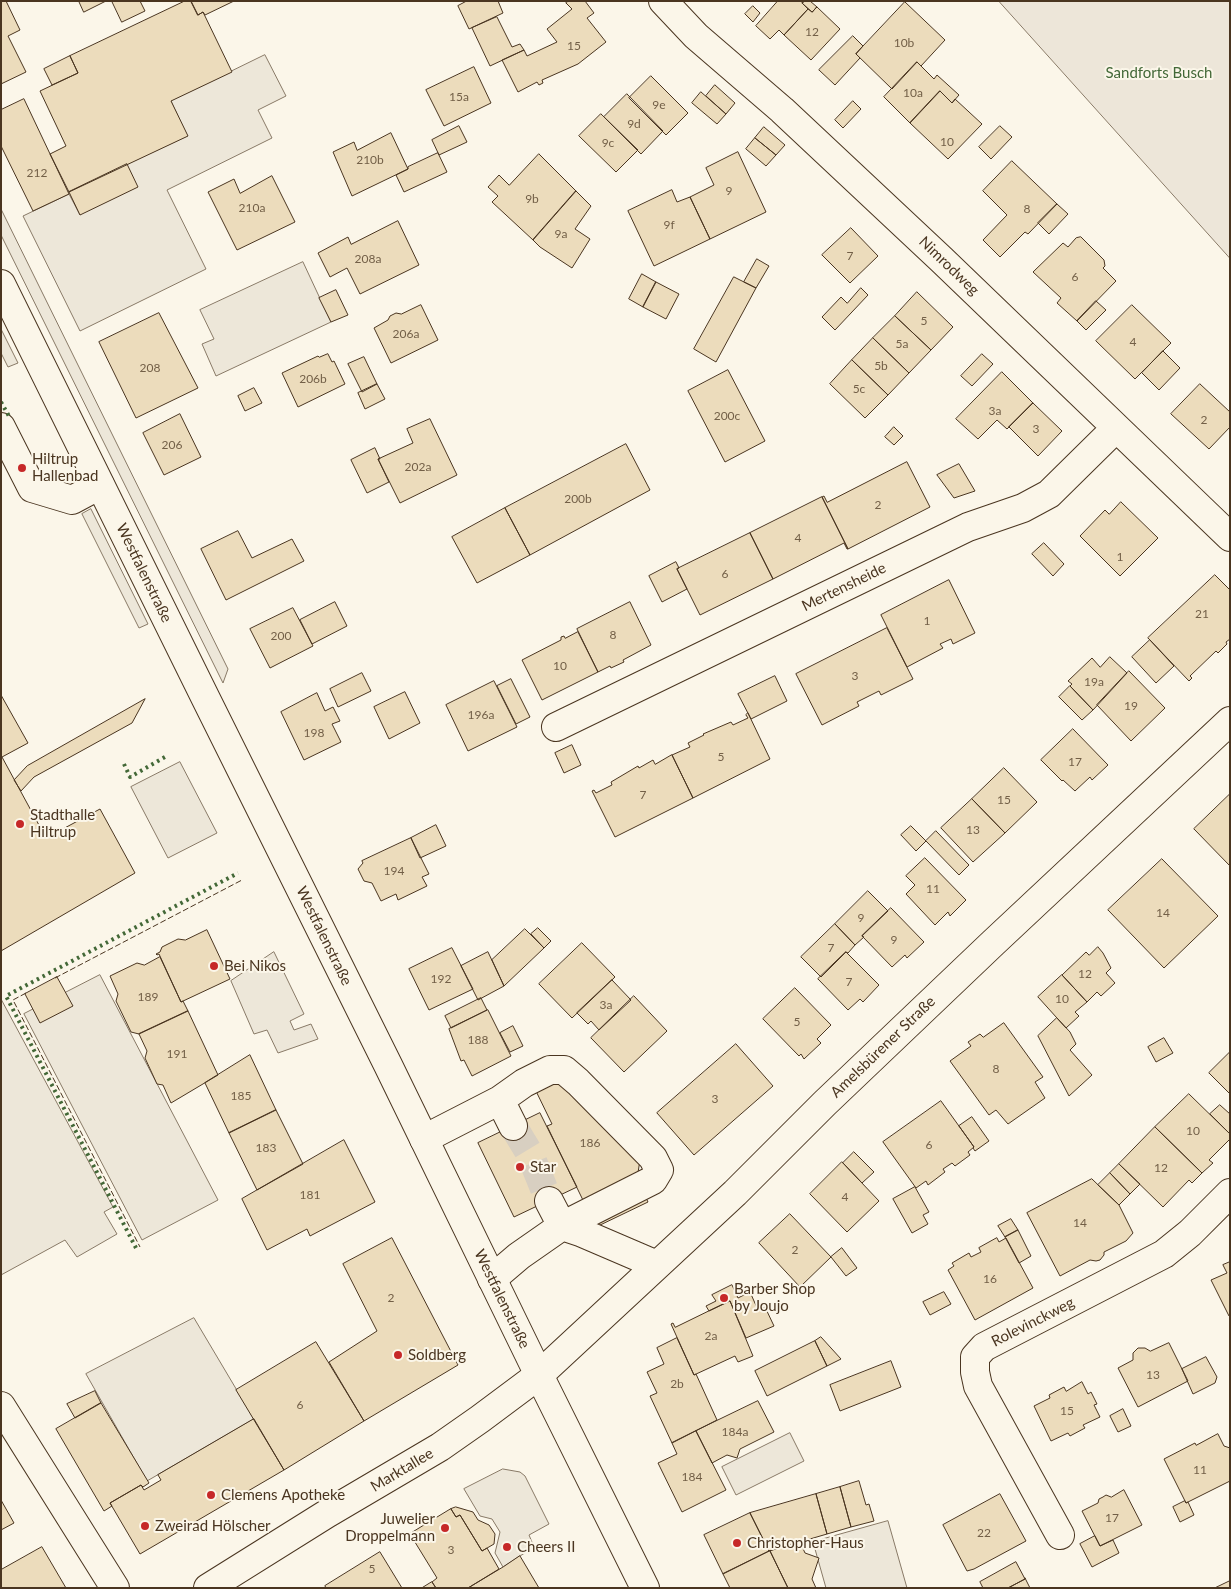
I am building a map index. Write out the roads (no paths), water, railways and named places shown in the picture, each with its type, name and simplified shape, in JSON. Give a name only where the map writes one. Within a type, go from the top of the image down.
[{"type":"street","name":"Nimrodweg","points":[[662,1],[696,36],[782,110],[942,260],[1230,537]]},
{"type":"street","name":"Westfalenstraße","points":[[1,284],[384,1056],[645,1588]]},
{"type":"street","points":[[1,427],[32,488],[72,500],[100,485]]},
{"type":"street","name":"Mertensheide","points":[[556,727],[968,527],[1023,508],[1048,494],[1116,428]]},
{"type":"street","name":"Amelsbürener Straße","points":[[539,1375],[735,1193],[993,943],[1230,721]]},
{"type":"street","points":[[424,1140],[500,1100],[524,1083],[550,1070],[564,1070],[653,1158],[659,1170],[653,1180],[562,1226],[519,1256],[492,1279]]},
{"type":"street","points":[[500,1100],[513,1126]]},
{"type":"street","name":"Rolevinckweg","points":[[1060,1535],[978,1386],[975,1372],[975,1357],[984,1347],[1164,1254],[1190,1234],[1230,1193]]},
{"type":"street","points":[[549,1201],[562,1226],[657,1265]]},
{"type":"street","name":"Marktallee","points":[[208,1588],[328,1513],[440,1447],[539,1375]]},
{"type":"street","points":[[1,1406],[115,1588]]},
{"type":"tunnel","points":[[513,1126],[530,1154],[549,1201]]},
{"type":"place","name":"Hiltrup Hallenbad","points":[[22,468]]},
{"type":"place","name":"Stadthalle Hiltrup","points":[[20,824]]},
{"type":"place","name":"Bei Nikos","points":[[214,966]]},
{"type":"place","name":"Star","points":[[520,1167]]},
{"type":"place","name":"Barber Shop by Joujo","points":[[724,1298]]},
{"type":"place","name":"Soldberg","points":[[398,1355]]},
{"type":"place","name":"Clemens Apotheke","points":[[211,1495]]},
{"type":"place","name":"Zweirad Hölscher","points":[[145,1526]]},
{"type":"place","name":"Juwelier Droppelmann","points":[[445,1528]]},
{"type":"place","name":"Christopher-Haus","points":[[737,1543]]},
{"type":"place","name":"Cheers II","points":[[507,1547]]},
{"type":"park label","name":"Sandforts Busch","points":[[1159,73]]}]
